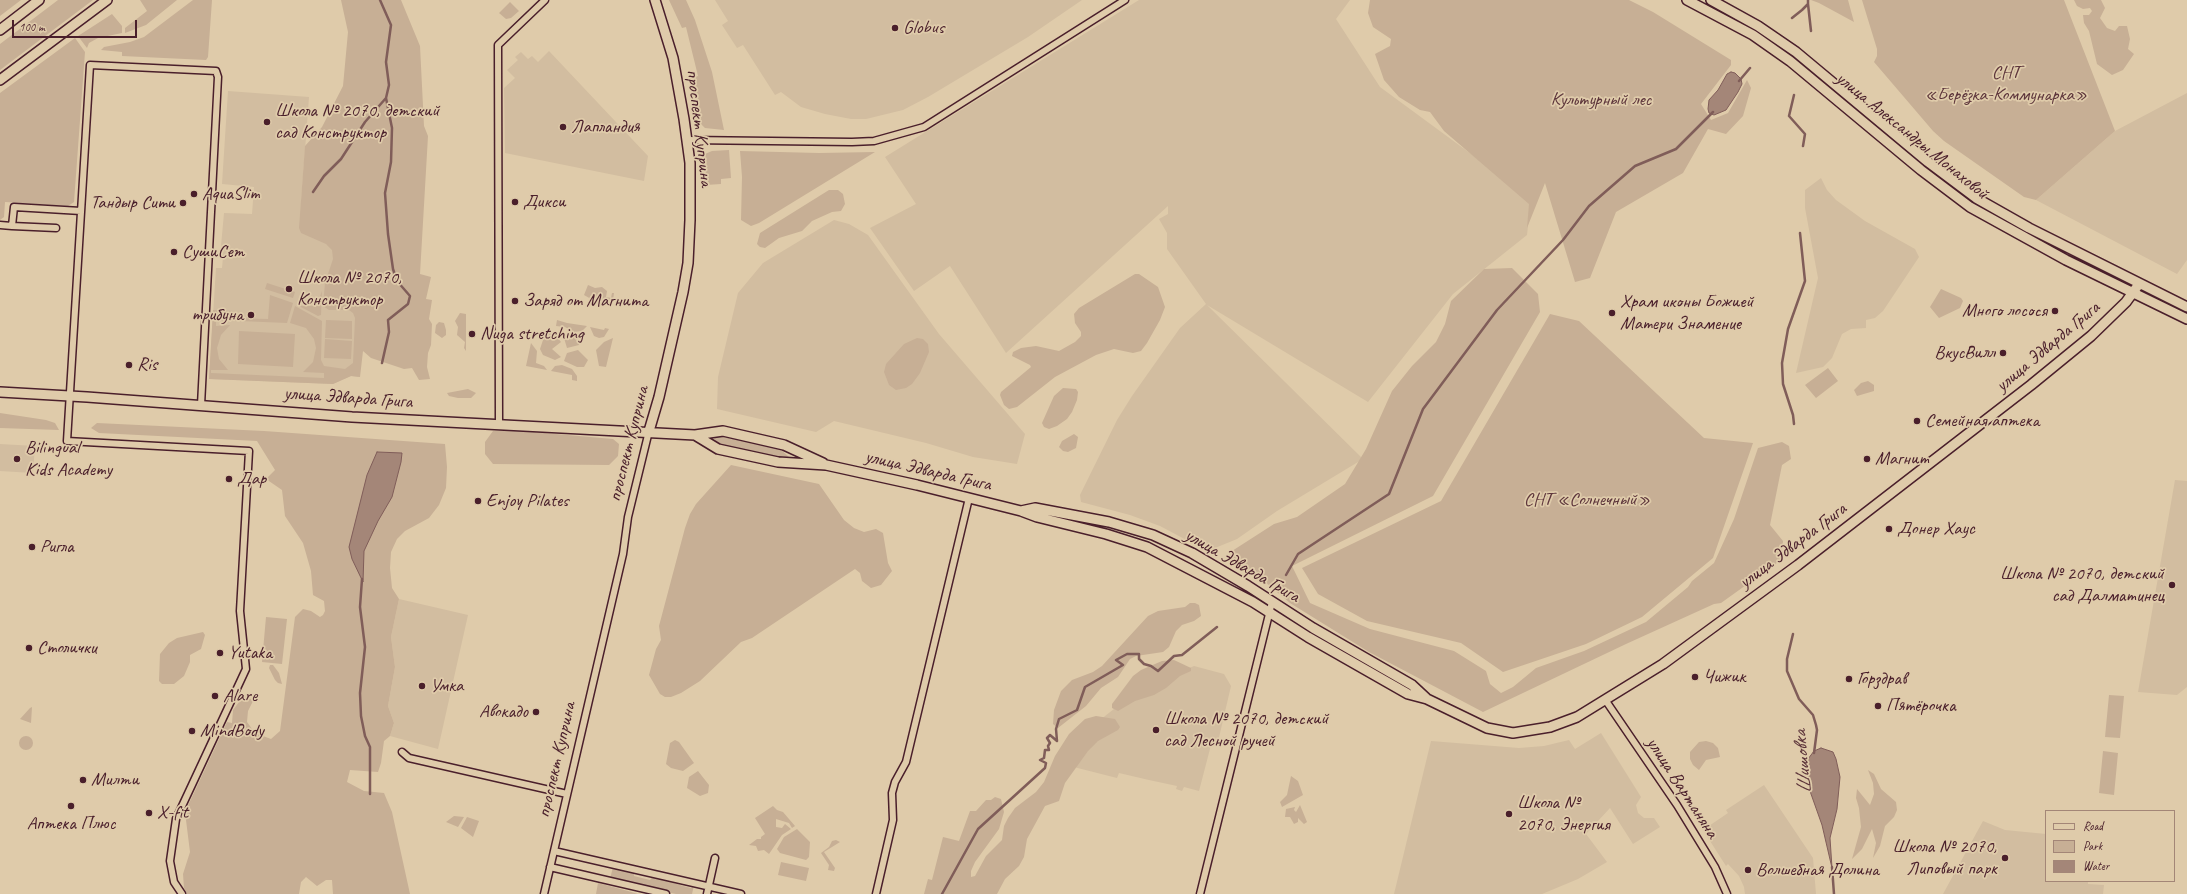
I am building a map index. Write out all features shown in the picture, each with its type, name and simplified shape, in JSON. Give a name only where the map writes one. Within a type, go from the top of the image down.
[{"type":"street","points":[[0,30],[39,0]]},
{"type":"street","points":[[0,80],[107,0]]},
{"type":"street","points":[[499,423],[498,45],[545,0]]},
{"type":"street","name":"проспект Куприна","points":[[544,894],[624,554],[628,517],[673,338],[688,263],[691,198],[688,140],[673,58],[655,0]]},
{"type":"street","points":[[688,140],[874,141],[924,127],[1125,0]]},
{"type":"street","name":"улица Александры Монаховой","points":[[1687,0],[1753,35],[1785,57],[1826,89],[1921,170],[1970,207],[2024,238],[2187,319]]},
{"type":"street","name":"улица Александры Монаховой","points":[[1711,0],[1758,26],[1796,52],[1928,162],[1976,198],[2029,228],[2187,308]]},
{"type":"street","points":[[182,894],[174,882],[170,861],[176,819],[246,669],[240,611],[249,451],[67,441],[90,65],[216,71],[218,77],[201,405]]},
{"type":"street","points":[[12,226],[14,207],[81,211]]},
{"type":"street","points":[[0,225],[56,228]]},
{"type":"street","name":"улица Эдварда Грига","points":[[695,435],[718,449],[778,462],[826,465],[1021,511],[1037,517],[1106,534],[1147,547],[1185,565],[1269,612],[1308,637],[1408,694],[1427,699],[1487,728],[1513,733],[1550,727],[1577,717],[1663,664],[1789,572],[1969,433],[2091,336],[2133,293],[2139,284]]},
{"type":"street","name":"улица Эдварда Грига","points":[[0,392],[201,405],[352,417],[499,423],[695,435],[722,431],[762,439],[804,453],[826,465]]},
{"type":"street","points":[[875,893],[893,820],[892,793],[895,782],[906,762],[969,498]]},
{"type":"street","name":"улица Эдварда Грига","points":[[1021,511],[1035,508],[1109,522],[1153,535],[1192,553],[1312,628],[1412,685],[1427,699]]},
{"type":"street","points":[[1200,894],[1272,602]]},
{"type":"street","name":"улица Вартаняна","points":[[1606,700],[1677,805],[1715,867],[1726,894]]},
{"type":"street","points":[[402,752],[409,758],[567,794]]},
{"type":"street","points":[[554,851],[741,894]]},
{"type":"street","points":[[707,894],[715,858]]},
{"type":"street","points":[[550,867],[666,894]]},
{"type":"shaded area","name":"Globus","points":[[715,0],[1082,0],[1028,37],[928,97],[903,110],[866,119],[851,119],[825,114],[801,107],[781,92],[775,95],[743,45],[737,48],[722,25],[728,21]]},
{"type":"shaded area","points":[[1139,0],[1350,0],[1336,19],[1380,87],[1531,198],[1527,235],[1453,294],[1368,402],[1207,305],[1363,459],[1277,511],[1237,539],[1215,548],[1211,553],[1160,526],[1130,515],[1081,502],[1080,495],[1117,420],[1132,396],[1180,328],[1206,304],[1167,249],[1167,233],[1159,219],[1168,214],[1168,206],[1006,353],[950,266],[914,291],[870,228],[916,204],[885,157]]},
{"type":"shaded area","name":"Лапландия","points":[[549,51],[648,156],[644,181],[505,153],[504,88],[515,78],[507,70],[518,60],[515,57],[521,52],[528,59],[532,56],[538,62]]},
{"type":"shaded area","name":"Школа № 2070, Конструктор","points":[[228,91],[309,97],[301,203],[354,223],[360,377],[351,376],[333,384],[209,379],[216,268],[222,268],[223,257],[220,257],[224,213],[252,214],[254,187],[222,184]]},
{"type":"shaded area","points":[[2187,93],[2187,260],[2177,274],[2036,200],[2115,131]]},
{"type":"shaded area","points":[[1821,178],[1827,190],[1836,200],[1865,221],[1915,249],[1919,257],[1883,311],[1875,318],[1866,320],[1866,328],[1851,329],[1842,334],[1832,358],[1823,367],[1796,373],[1818,278],[1805,208],[1805,190]]},
{"type":"shaded area","points":[[834,220],[849,224],[868,235],[939,334],[1025,434],[1017,464],[973,457],[926,443],[834,421],[816,432],[717,409],[718,377],[738,293],[763,263]]},
{"type":"shaded area","name":"Bilingual Kids Academy","points":[[0,444],[35,446],[33,473],[0,471]]},
{"type":"shaded area","name":"Школа № 2070, детский сад Далматинец","points":[[2175,480],[2187,481],[2187,687],[2177,695],[2138,692]]},
{"type":"shaded area","name":"Умка","points":[[399,599],[468,615],[438,749],[390,736],[394,723],[388,706],[395,667],[391,637]]},
{"type":"shaded area","name":"Школа № 2070, детский сад Лесной ручей","points":[[1194,666],[1224,674],[1231,686],[1217,746],[1211,745],[1199,791],[1184,787],[1182,791],[1176,789],[1177,786],[1119,773],[1117,778],[1058,763],[1105,716],[1137,691]]},
{"type":"shaded area","name":"Школа № 2070, Энергия","points":[[1601,733],[1641,797],[1636,805],[1638,813],[1644,818],[1654,818],[1660,827],[1633,844],[1610,808],[1586,834],[1607,862],[1578,879],[1542,894],[1394,894],[1431,741],[1519,748],[1544,746],[1569,740],[1575,749]]},
{"type":"shaded area","points":[[1764,785],[1813,858],[1816,894],[1745,894],[1744,887],[1739,876],[1728,864],[1726,866],[1703,830],[1728,813],[1726,810]]},
{"type":"shaded area","name":"Школа № 2070, Липовый парк","points":[[1983,821],[2005,830],[2045,834],[2045,882],[2088,882],[2088,884],[2104,885],[2103,894],[1943,894]]},
{"type":"green space","points":[[0,0],[21,0],[0,16]]},
{"type":"green space","points":[[58,0],[93,0],[0,70],[0,44]]},
{"type":"green space","points":[[140,0],[177,0],[146,25],[125,33],[125,28],[147,11]]},
{"type":"green space","points":[[193,0],[212,0],[208,57],[206,60],[122,56],[122,52],[101,50],[104,47],[130,42],[144,37]]},
{"type":"green space","points":[[341,0],[401,0],[420,46],[424,126],[428,136],[420,274],[431,277],[426,299],[432,300],[429,319],[432,324],[431,345],[428,353],[427,367],[430,379],[419,380],[412,368],[404,369],[371,358],[363,351],[360,377],[351,376],[333,384],[209,379],[213,310],[233,311],[233,318],[268,319],[270,295],[293,303],[287,323],[216,320],[216,326],[230,325],[221,335],[217,348],[219,359],[228,370],[211,370],[211,373],[324,378],[324,373],[303,372],[313,362],[316,348],[314,339],[306,328],[290,323],[295,306],[322,321],[321,360],[324,366],[345,369],[353,363],[355,318],[353,313],[349,310],[329,310],[323,306],[325,283],[333,259],[332,250],[326,244],[301,233],[299,228],[305,146],[322,127],[343,86],[348,32]]},
{"type":"green space","points":[[669,0],[686,0],[695,20],[712,72],[724,130],[705,128],[698,121],[695,77],[698,76],[686,27],[682,28]]},
{"type":"green space","name":"Культурный лес","points":[[1370,0],[1629,0],[1653,12],[1731,60],[1731,65],[1701,104],[1711,120],[1728,113],[1747,80],[1751,88],[1743,116],[1726,134],[1708,129],[1683,173],[1616,212],[1590,278],[1575,282],[1545,183],[1527,228],[1529,204],[1444,131],[1430,112],[1420,110],[1399,97],[1384,80],[1375,54],[1390,46],[1391,39],[1373,27],[1368,13]]},
{"type":"green space","points":[[1811,0],[1848,0],[1854,22],[1819,3]]},
{"type":"green space","name":"СНТ «Берёзка-Коммунарка»","points":[[1862,0],[2064,0],[2115,131],[2036,200],[2024,197],[1944,141],[1933,131],[1874,62],[1877,56],[1877,49]]},
{"type":"green space","points":[[2074,0],[2101,0],[2105,8],[2100,18],[2107,28],[2115,31],[2119,26],[2127,26],[2130,39],[2128,49],[2134,54],[2123,70],[2112,75],[2097,64],[2089,31],[2084,23],[2083,15],[2089,15],[2092,11],[2090,8],[2083,9],[2077,6]]},
{"type":"green space","points":[[510,2],[519,11],[511,18],[506,19],[499,13]]},
{"type":"green space","points":[[112,14],[122,26],[122,33],[98,38],[89,43],[87,48],[78,36]]},
{"type":"green space","points":[[75,38],[85,52],[74,202],[68,206],[5,202],[4,217],[0,220],[0,93]]},
{"type":"green space","points":[[729,150],[731,178],[721,179],[721,184],[706,185],[705,154],[712,151]]},
{"type":"green space","points":[[740,151],[819,153],[875,152],[759,223],[751,226],[741,220],[742,177]]},
{"type":"green space","points":[[829,190],[838,190],[843,194],[845,204],[841,211],[832,212],[812,221],[802,231],[779,238],[765,248],[760,247],[757,244],[760,233]]},
{"type":"green space","points":[[1512,268],[1538,294],[1540,312],[1433,496],[1292,566],[1310,603],[1370,629],[1454,651],[1486,671],[1490,684],[1501,693],[1513,687],[1536,668],[1584,651],[1646,622],[1714,563],[1734,519],[1758,448],[1782,442],[1789,446],[1791,459],[1782,465],[1770,525],[1783,541],[1781,560],[1721,603],[1714,604],[1626,644],[1483,712],[1369,652],[1290,603],[1264,581],[1226,561],[1232,551],[1274,524],[1297,517],[1345,484],[1366,449],[1392,391],[1412,366],[1436,342],[1445,324],[1451,301],[1484,269]]},
{"type":"green space","points":[[1135,274],[1139,274],[1158,287],[1165,307],[1160,320],[1141,351],[1133,353],[1114,349],[1096,355],[1055,377],[1017,407],[1009,409],[1004,405],[1000,395],[1001,392],[1031,367],[1030,365],[1012,356],[1013,352],[1021,348],[1036,346],[1059,351],[1075,342],[1081,336],[1081,332],[1075,323],[1074,314],[1079,308]]},
{"type":"green space","points":[[267,283],[295,292],[293,298],[265,289]]},
{"type":"green space","points":[[588,285],[595,288],[602,287],[607,291],[606,297],[611,298],[612,293],[614,293],[613,300],[604,302],[599,299],[591,299],[584,295]]},
{"type":"green space","points":[[1941,289],[1961,298],[1963,301],[1960,308],[1939,318],[1930,307]]},
{"type":"green space","points":[[322,291],[321,315],[318,316],[299,306],[313,306],[318,302]]},
{"type":"green space","points":[[460,313],[466,314],[466,351],[464,348],[465,342],[457,335],[458,327],[455,321]]},
{"type":"green space","name":"СНТ «Солнечный»","points":[[1550,314],[1579,321],[1704,438],[1753,443],[1713,558],[1642,617],[1586,644],[1503,672],[1461,643],[1367,621],[1318,594],[1302,568],[1441,501]]},
{"type":"green space","points":[[326,320],[352,321],[352,339],[325,338]]},
{"type":"green space","points":[[557,320],[587,326],[582,331],[574,332],[565,327],[556,326]]},
{"type":"green space","points":[[439,322],[444,323],[446,330],[446,335],[442,338],[435,333],[436,325]]},
{"type":"green space","points":[[590,327],[604,330],[605,328],[609,329],[604,337],[599,338],[594,336]]},
{"type":"green space","points":[[239,331],[295,334],[293,367],[238,364]]},
{"type":"green space","points":[[548,333],[554,333],[561,342],[552,349],[561,357],[555,360],[543,355],[540,349],[544,337]]},
{"type":"green space","points":[[578,337],[580,339],[579,345],[567,348],[564,338]]},
{"type":"green space","points":[[613,338],[606,367],[599,366],[596,350],[604,342]]},
{"type":"green space","points":[[917,338],[923,339],[928,344],[929,352],[920,373],[912,384],[906,388],[896,390],[889,385],[884,372],[886,364],[904,344]]},
{"type":"green space","points":[[325,339],[352,341],[351,359],[324,358]]},
{"type":"green space","points":[[531,343],[537,351],[536,363],[544,366],[547,370],[526,366]]},
{"type":"green space","points":[[578,350],[588,360],[584,367],[577,367],[564,361],[567,353]]},
{"type":"green space","points":[[562,365],[572,369],[577,376],[577,381],[572,380],[572,375],[551,371],[555,366]]},
{"type":"green space","points":[[1828,368],[1838,381],[1816,398],[1805,385]]},
{"type":"green space","points":[[1868,381],[1874,385],[1874,391],[1857,396],[1854,390],[1861,383]]},
{"type":"green space","points":[[1063,388],[1076,389],[1078,392],[1077,400],[1072,412],[1067,419],[1057,426],[1049,429],[1044,427],[1042,423],[1054,396]]},
{"type":"green space","points":[[468,389],[476,393],[471,398],[458,398],[449,396],[447,393]]},
{"type":"green space","points":[[0,413],[46,420],[55,423],[59,430],[0,428]]},
{"type":"green space","points":[[97,423],[264,431],[445,444],[447,467],[446,488],[439,505],[429,518],[405,531],[397,539],[391,552],[390,568],[392,588],[399,599],[391,637],[395,667],[388,706],[394,723],[390,736],[384,741],[381,763],[378,772],[350,770],[347,782],[364,791],[384,793],[392,812],[410,894],[333,894],[332,880],[326,880],[317,886],[306,877],[301,882],[299,894],[187,894],[184,888],[183,874],[190,852],[185,812],[227,722],[232,723],[233,710],[245,694],[253,701],[248,711],[247,722],[255,733],[271,739],[280,731],[295,617],[303,609],[311,611],[320,617],[325,611],[324,601],[313,595],[311,571],[303,543],[285,516],[282,490],[266,479],[275,470],[257,441],[99,433],[91,428]]},
{"type":"green space","points":[[511,430],[613,439],[619,444],[618,456],[609,465],[493,464],[485,454],[485,442],[493,431]]},
{"type":"green space","points":[[1074,434],[1078,437],[1076,448],[1068,452],[1063,451],[1059,447],[1062,441]]},
{"type":"green space","points":[[718,436],[779,448],[789,457],[776,457],[724,446],[715,442],[714,437]]},
{"type":"green space","points":[[731,465],[819,484],[844,520],[854,528],[864,532],[876,529],[883,533],[888,563],[892,571],[881,585],[871,588],[862,581],[860,573],[855,569],[752,638],[741,642],[700,681],[681,693],[671,697],[665,697],[660,694],[649,675],[656,649],[661,640],[659,626],[685,528],[690,514],[696,504]]},
{"type":"green space","points":[[1190,603],[1199,605],[1201,616],[1194,621],[1182,625],[1176,631],[1169,647],[1163,652],[1136,656],[1130,659],[1118,677],[1101,688],[1086,706],[1058,728],[1053,724],[1054,710],[1061,691],[1072,680],[1093,672],[1102,666],[1148,616],[1158,611],[1185,607]]},
{"type":"green space","points":[[266,617],[287,619],[282,664],[262,662]]},
{"type":"green space","points":[[203,632],[205,635],[201,649],[190,655],[190,662],[184,676],[174,684],[162,684],[159,681],[160,654],[169,643],[177,638]]},
{"type":"green space","points":[[1174,660],[1191,668],[1191,671],[1180,676],[1166,688],[1154,695],[1135,701],[1118,711],[1112,708],[1112,704],[1133,676],[1141,670],[1162,661]]},
{"type":"green space","points":[[270,665],[273,665],[279,673],[282,684],[275,680],[269,668]]},
{"type":"green space","points":[[2109,695],[2124,696],[2120,738],[2105,737]]},
{"type":"green space","points":[[32,707],[31,723],[20,719],[30,708]]},
{"type":"green space","points":[[1096,716],[1115,719],[1120,727],[1118,730],[1098,741],[1088,751],[1065,783],[1059,801],[1045,806],[1027,839],[1024,857],[1019,866],[1005,879],[997,894],[924,894],[928,879],[932,880],[943,837],[959,841],[970,811],[976,811],[986,800],[991,800],[995,797],[1001,799],[1004,812],[999,829],[975,862],[971,871],[971,877],[975,876],[986,856],[1002,840],[1004,826],[1015,808],[1036,792],[1044,782],[1055,756],[1069,734],[1085,719]]},
{"type":"green space","points":[[23,736],[29,736],[33,740],[33,746],[29,750],[23,750],[19,746],[19,740]]},
{"type":"green space","points":[[675,740],[679,742],[694,763],[683,771],[671,768],[666,764],[670,743]]},
{"type":"green space","points":[[1706,741],[1713,743],[1718,748],[1720,757],[1706,760],[1699,770],[1693,765],[1690,759],[1690,752],[1699,742]]},
{"type":"green space","points":[[2103,751],[2118,753],[2114,795],[2099,793]]},
{"type":"green space","points":[[1868,770],[1874,774],[1881,789],[1896,802],[1897,810],[1894,817],[1885,826],[1880,846],[1873,858],[1876,843],[1872,829],[1862,849],[1852,859],[1861,827],[1859,808],[1856,798],[1857,789],[1870,805],[1874,794],[1873,783]]},
{"type":"green space","points":[[698,771],[709,785],[708,793],[700,796],[687,788],[689,777]]},
{"type":"green space","points":[[1291,776],[1298,781],[1303,795],[1282,807],[1280,802],[1287,795]]},
{"type":"green space","points":[[1300,805],[1307,822],[1304,824],[1298,818],[1298,822],[1294,824],[1290,817],[1285,817],[1286,809],[1295,807],[1294,810],[1296,812]]},
{"type":"green space","points":[[773,806],[777,810],[783,812],[795,826],[792,828],[789,823],[776,819],[776,827],[782,828],[785,824],[791,829],[782,835],[769,854],[764,850],[758,851],[756,846],[749,845],[757,839],[761,839],[761,837],[765,834],[755,818]]},
{"type":"green space","points":[[454,816],[464,817],[458,827],[446,822]]},
{"type":"green space","points":[[467,817],[479,821],[473,837],[461,828]]},
{"type":"green space","points":[[797,829],[810,842],[809,857],[806,860],[780,853],[777,849],[784,837]]},
{"type":"green space","points":[[836,840],[840,842],[824,852],[835,868],[834,871],[828,870],[829,865],[821,853],[829,847],[832,841]]},
{"type":"green space","points":[[781,862],[809,868],[806,881],[778,875]]},
{"type":"green space","points":[[613,867],[634,871],[634,876],[650,880],[653,876],[691,888],[694,885],[692,894],[676,894],[610,879]]},
{"type":"green space","points":[[598,883],[628,891],[638,894],[596,894]]},
{"type":"water","points":[[1731,72],[1735,73],[1741,79],[1742,84],[1738,92],[1726,110],[1714,115],[1709,113],[1709,100],[1718,90],[1727,74]]},
{"type":"water","points":[[377,452],[402,453],[392,497],[378,521],[364,551],[363,582],[352,559],[349,547],[367,475]]},
{"type":"water","points":[[1821,748],[1833,752],[1840,777],[1837,809],[1830,838],[1832,868],[1822,825],[1805,777],[1808,759],[1814,751]]},
{"type":"waterway","points":[[380,0],[391,25],[386,62],[389,85],[386,98],[392,128],[391,162],[385,193],[388,234],[393,269],[397,281],[410,296],[408,304],[388,320],[389,332],[382,363]]},
{"type":"waterway","points":[[1792,18],[1808,4],[1808,0]]},
{"type":"waterway","points":[[1808,4],[1811,31]]},
{"type":"waterway","points":[[1739,81],[1750,68]]},
{"type":"waterway","points":[[1794,95],[1789,116],[1805,134],[1803,146]]},
{"type":"waterway","points":[[313,192],[324,176],[341,159],[365,122],[386,98]]},
{"type":"waterway","points":[[1286,575],[1298,554],[1389,494],[1423,409],[1497,310],[1563,240],[1589,206],[1635,166],[1676,149],[1713,112]]},
{"type":"waterway","points":[[1794,424],[1793,415],[1783,384],[1782,363],[1788,329],[1805,281],[1800,233]]},
{"type":"waterway","points":[[362,579],[360,607],[365,647],[360,693],[361,716],[365,736],[370,747],[370,794]]},
{"type":"waterway","points":[[942,894],[978,829],[1045,768],[1046,763],[1040,760],[1044,758],[1045,750],[1049,750],[1048,746],[1050,743],[1047,738],[1050,735],[1057,741],[1056,729],[1059,719],[1077,710],[1085,687],[1123,665],[1116,660],[1127,654],[1139,654],[1139,659],[1144,664],[1151,666],[1158,671],[1174,656],[1182,655],[1217,627]]},
{"type":"waterway","name":"Шишовка","points":[[1793,634],[1787,659],[1787,671],[1799,699],[1813,715],[1817,730],[1814,753]]},
{"type":"waterway","name":"Шишовка","points":[[1832,867],[1834,894]]},
{"type":"place","name":"Globus","points":[[895,28]]},
{"type":"place","name":"Школа № 2070, детский сад Конструктор","points":[[267,122]]},
{"type":"place","name":"Лапландия","points":[[563,127]]},
{"type":"place","name":"AquaSlim","points":[[194,194]]},
{"type":"place","name":"Дикси","points":[[515,202]]},
{"type":"place","name":"Тандыр Сити","points":[[183,203]]},
{"type":"place","name":"СушиСет","points":[[174,252]]},
{"type":"place","name":"Школа № 2070, Конструктор","points":[[289,289]]},
{"type":"place","name":"Заряд от Магнита","points":[[515,301]]},
{"type":"place","name":"Много лосося","points":[[2055,311]]},
{"type":"place","name":"Храм иконы Божией Матери Знамение","points":[[1612,313]]},
{"type":"place","name":"трибуна","points":[[251,315]]},
{"type":"place","name":"Nuga stretching","points":[[472,334]]},
{"type":"place","name":"ВкусВилл","points":[[2003,353]]},
{"type":"place","name":"Ris","points":[[129,365]]},
{"type":"place","name":"Семейная аптека","points":[[1917,421]]},
{"type":"place","name":"Bilingual Kids Academy","points":[[17,459]]},
{"type":"place","name":"Магнит","points":[[1867,459]]},
{"type":"place","name":"Дар","points":[[229,479]]},
{"type":"place","name":"Enjoy Pilates","points":[[478,501]]},
{"type":"place","name":"Донер Хаус","points":[[1889,529]]},
{"type":"place","name":"Ригла","points":[[32,547]]},
{"type":"place","name":"Школа № 2070, детский сад Далматинец","points":[[2172,585]]},
{"type":"place","name":"Столички","points":[[29,648]]},
{"type":"place","name":"Yutaka","points":[[220,653]]},
{"type":"place","name":"Чижик","points":[[1695,677]]},
{"type":"place","name":"Горздрав","points":[[1849,679]]},
{"type":"place","name":"Умка","points":[[422,686]]},
{"type":"place","name":"Alare","points":[[215,696]]},
{"type":"place","name":"Пятёрочка","points":[[1878,706]]},
{"type":"place","name":"Авокадо","points":[[536,712]]},
{"type":"place","name":"Школа № 2070, детский сад Лесной ручей","points":[[1156,730]]},
{"type":"place","name":"MindBody","points":[[192,731]]},
{"type":"place","name":"Милти","points":[[83,780]]},
{"type":"place","name":"Аптека Плюс","points":[[71,806]]},
{"type":"place","name":"X-fit","points":[[149,813]]},
{"type":"place","name":"Школа № 2070, Энергия","points":[[1509,814]]},
{"type":"place","name":"Школа № 2070, Липовый парк","points":[[2005,858]]},
{"type":"place","name":"Волшебная Долина","points":[[1748,870]]}]
